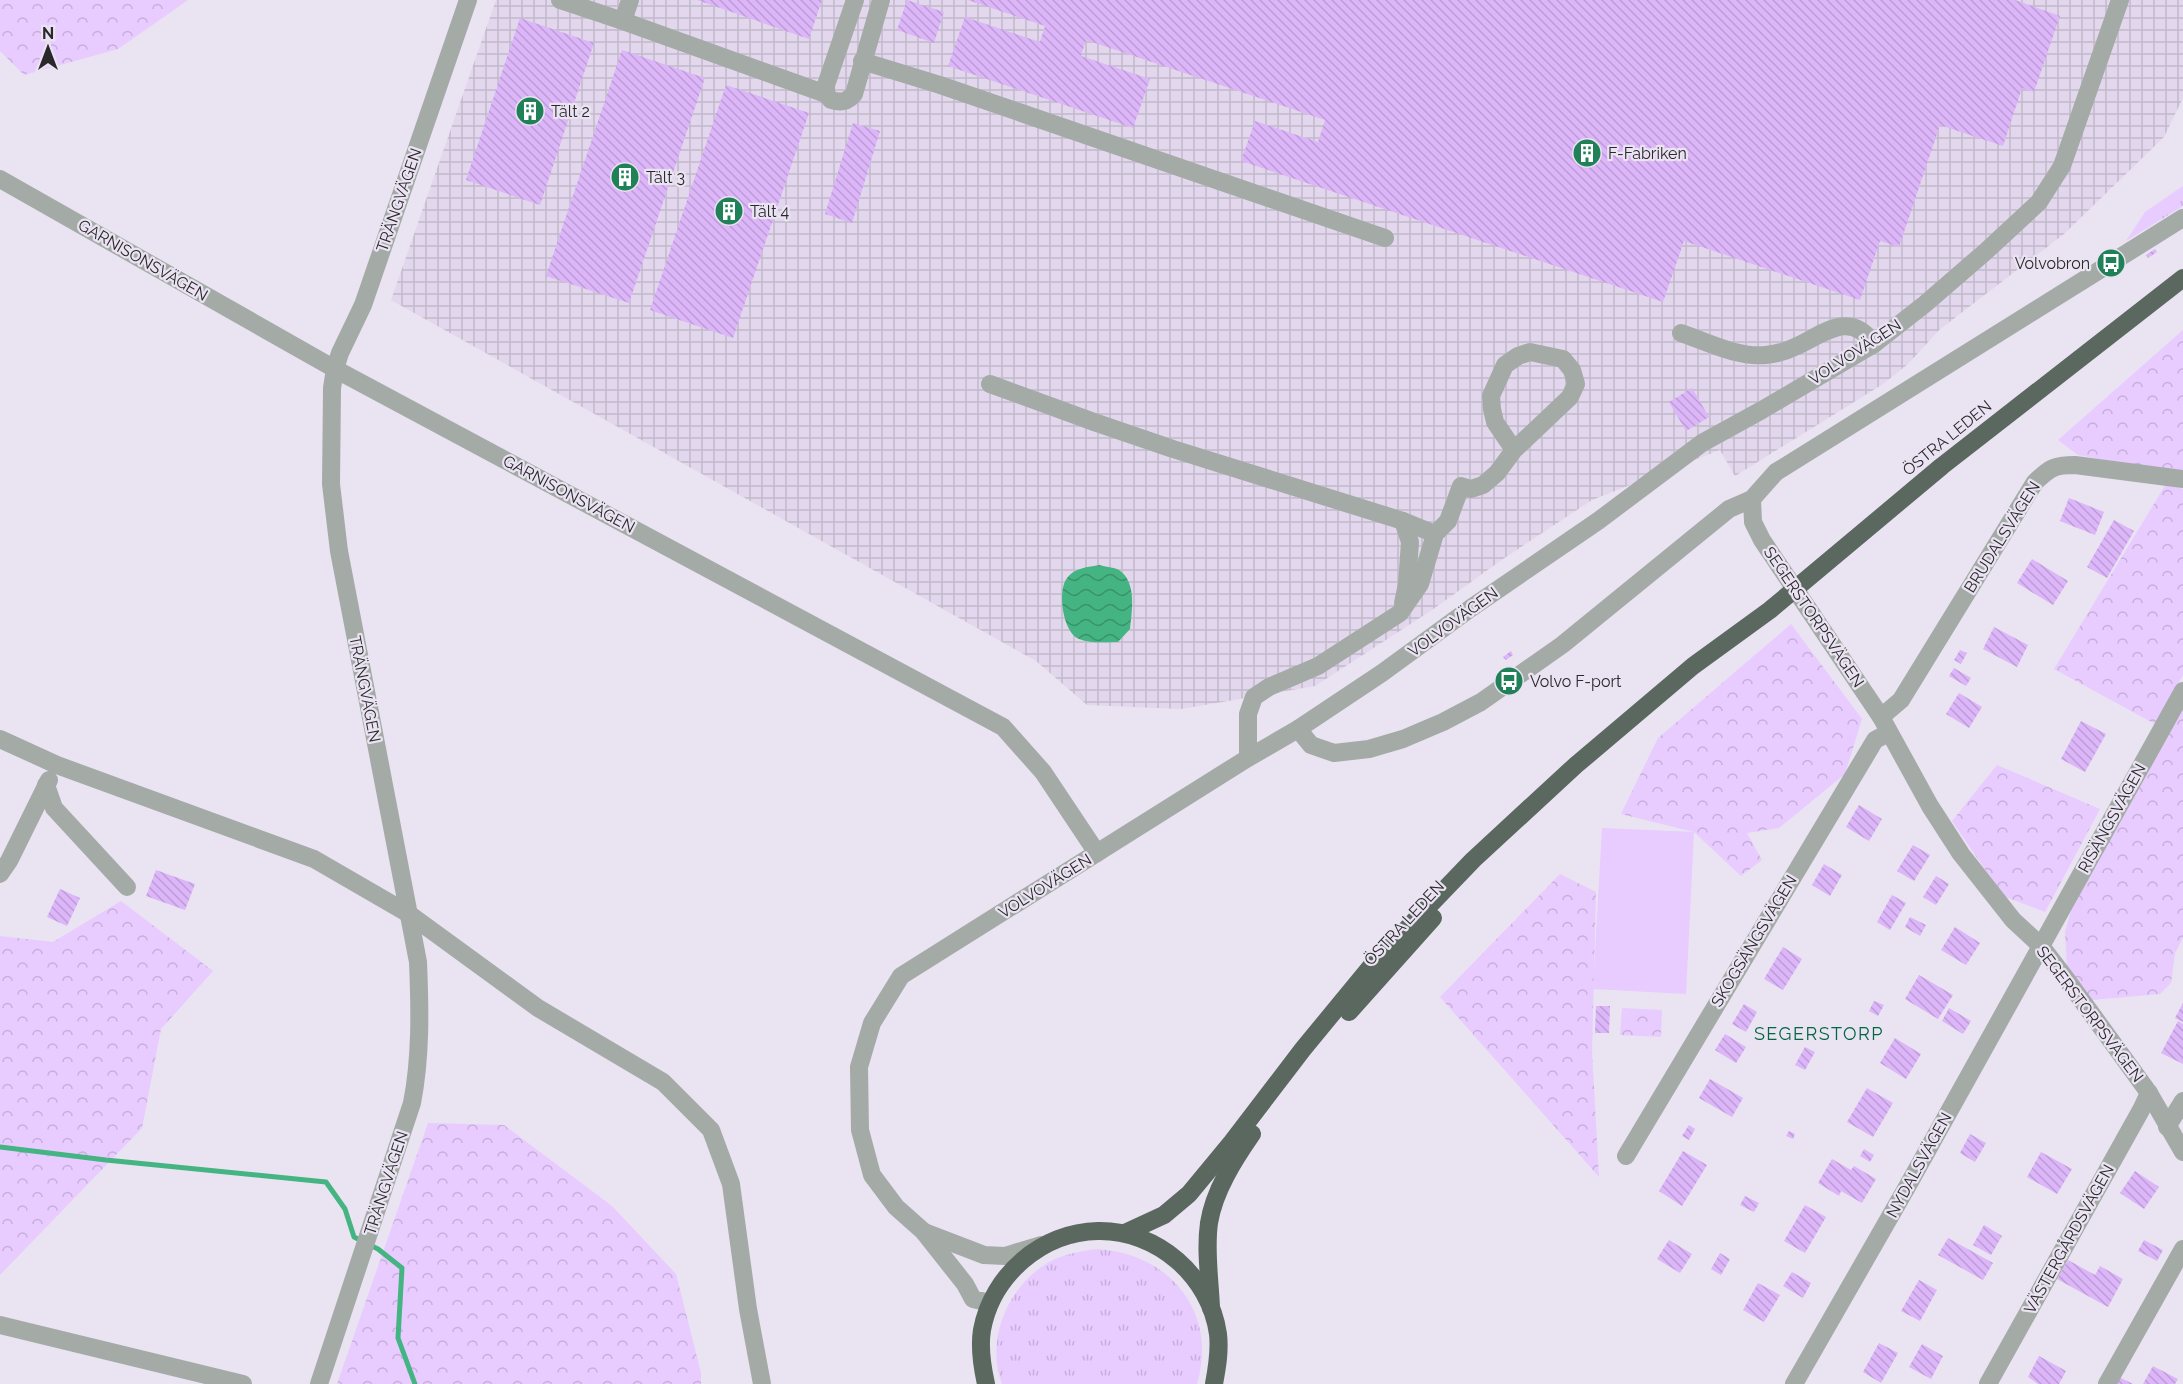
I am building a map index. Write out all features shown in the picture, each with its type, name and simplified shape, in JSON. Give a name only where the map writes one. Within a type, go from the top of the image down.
[{"type":"highway","name":"ÖSTRA LEDEN","points":[[1125,1233],[1164,1215],[1189,1194],[1373,964],[1473,860],[1614,732],[1693,666],[1770,610],[1942,466],[2183,278]]},
{"type":"highway","name":"ÖSTRA LEDEN","points":[[1211,1308],[1207,1243],[1209,1221],[1228,1173],[1242,1148],[1279,1096],[1421,930],[1489,861],[1552,802],[1701,672],[1740,632]]},
{"type":"highway","points":[[986,1384],[981,1356],[982,1329],[990,1303],[1004,1280],[1022,1259],[1045,1244],[1070,1234],[1098,1231],[1125,1233],[1153,1243],[1178,1259],[1198,1281],[1211,1308],[1218,1343],[1219,1361],[1214,1384]]},
{"type":"street","name":"TRÄNGVÄGEN","points":[[319,1384],[412,1103],[416,1085],[420,1016],[418,962],[410,914],[339,551],[331,484],[332,388],[340,353],[363,305],[468,0]]},
{"type":"street","points":[[560,0],[826,94],[831,100],[839,102],[849,100],[854,94],[881,0]]},
{"type":"street","points":[[623,21],[630,0]]},
{"type":"street","points":[[826,94],[829,76],[855,0]]},
{"type":"street","name":"VOLVOVÄGEN","points":[[923,1231],[896,1207],[872,1175],[860,1130],[859,1067],[873,1023],[901,976],[1298,729],[1382,673],[1471,608],[1598,521],[1702,442],[1762,410],[1874,344],[1933,297],[2039,202],[2062,166],[2120,0]]},
{"type":"street","points":[[862,62],[951,89],[1385,238]]},
{"type":"street","name":"GARNISONSVÄGEN","points":[[0,179],[335,369],[1003,726],[1043,772],[1097,853]]},
{"type":"street","points":[[1298,729],[1311,745],[1334,753],[1369,749],[1403,739],[1481,702],[1562,645],[1729,509],[1752,499],[1776,472],[2183,218]]},
{"type":"street","points":[[1681,333],[1726,348],[1764,355],[1794,348],[1823,332],[1840,326],[1861,329],[1874,344]]},
{"type":"street","points":[[1248,758],[1248,714],[1254,697],[1269,687],[1318,666],[1400,613],[1419,584],[1434,534],[1448,521],[1461,486],[1472,489],[1482,485],[1497,473],[1514,450],[1570,397],[1576,384],[1572,370],[1563,359],[1530,352],[1518,356],[1505,365],[1491,396],[1492,409],[1495,422],[1514,450]]},
{"type":"street","points":[[990,384],[1164,446],[1403,521],[1434,534]]},
{"type":"street","name":"BRUDALSVÄGEN","points":[[1884,725],[1902,700],[2035,482],[2050,468],[2075,465],[2183,479]]},
{"type":"street","name":"SEGERSTORPSVÄGEN","points":[[1752,499],[1753,522],[1762,540],[1838,652],[1960,854],[2013,920],[2041,946],[2149,1093],[2183,1152]]},
{"type":"street","points":[[1400,613],[1407,584],[1410,542],[1403,521]]},
{"type":"street","name":"RISÄNGSVÄGEN","points":[[2041,946],[2183,691]]},
{"type":"street","name":"SKOGSÄNGSVÄGEN","points":[[1626,1156],[1884,725]]},
{"type":"street","points":[[0,739],[57,765],[314,859],[410,914],[538,1008],[663,1082],[711,1130],[731,1184],[748,1309],[762,1384]]},
{"type":"street","points":[[0,874],[9,861],[57,765]]},
{"type":"street","points":[[46,785],[54,808],[127,887]]},
{"type":"street","name":"NYDALSVÄGEN","points":[[1794,1384],[2041,946]]},
{"type":"street","name":"VÄSTERGÅRDSVÄGEN","points":[[1988,1384],[2149,1093]]},
{"type":"street","points":[[2167,1126],[2183,1101]]},
{"type":"street","points":[[923,1231],[984,1255],[1005,1256],[1045,1244]]},
{"type":"street","points":[[923,1231],[965,1284],[973,1299],[990,1303]]},
{"type":"street","points":[[2107,1384],[2183,1249]]},
{"type":"street","points":[[0,1325],[243,1384]]},
{"type":"shaded area","points":[[496,0],[2183,0],[2183,98],[2164,137],[2064,234],[1939,330],[1908,364],[1883,384],[1735,476],[1720,450],[1592,500],[1503,559],[1432,610],[1315,686],[1181,709],[1087,705],[1036,661],[391,300]]},
{"type":"green space","points":[[0,0],[188,0],[118,49],[24,75],[0,51]]},
{"type":"green space","points":[[2183,186],[2183,206],[2126,241],[2145,212]]},
{"type":"green space","points":[[2183,330],[2183,475],[2078,455],[2058,440]]},
{"type":"green space","points":[[2166,484],[2183,489],[2183,675],[2155,724],[2054,669]]},
{"type":"green space","points":[[1791,624],[1862,719],[1845,774],[1779,828],[1747,833],[1762,860],[1741,876],[1694,832],[1621,814],[1658,738]]},
{"type":"green space","points":[[2183,710],[2183,938],[2175,953],[2171,983],[2160,994],[2092,1000],[2067,966],[2065,932],[2075,897]]},
{"type":"green space","points":[[1997,765],[2100,809],[2045,912],[2003,896],[1952,821]]},
{"type":"green space","points":[[1602,828],[1694,832],[1686,994],[1593,989]]},
{"type":"green space","points":[[1560,874],[1596,892],[1592,1051],[1599,1177],[1440,997]]},
{"type":"green space","points":[[121,901],[213,971],[161,1029],[142,1128],[0,1275],[0,936],[53,942]]},
{"type":"green space","points":[[1622,1008],[1662,1010],[1661,1037],[1620,1035]]},
{"type":"green space","points":[[428,1123],[504,1125],[612,1206],[676,1274],[701,1373],[701,1384],[337,1384]]},
{"type":"green space","points":[[1098,1249],[1124,1253],[1147,1262],[1167,1275],[1182,1291],[1194,1311],[1201,1333],[1202,1358],[1197,1384],[1002,1384],[997,1367],[996,1349],[1004,1315],[1012,1299],[1035,1272],[1049,1262],[1073,1253]]},
{"type":"water","points":[[1100,565],[1119,570],[1125,575],[1131,589],[1130,629],[1118,642],[1092,642],[1077,638],[1072,634],[1065,619],[1062,592],[1067,578],[1077,570]]},
{"type":"building","points":[[697,0],[822,0],[809,39]]},
{"type":"building","points":[[907,0],[944,12],[934,43],[897,30]]},
{"type":"building","name":"F-Fabriken","points":[[968,0],[2015,0],[2060,16],[2034,92],[2022,88],[2003,146],[1940,125],[1899,247],[1880,241],[1860,300],[1684,241],[1663,302],[1241,161],[1255,121],[1318,142],[1325,120],[1086,40],[1081,56],[1150,79],[1133,128],[948,66],[965,17],[1040,42],[1045,26]]},
{"type":"building","name":"Tält 2","points":[[520,18],[594,43],[540,205],[466,180]]},
{"type":"building","name":"Tält 3","points":[[622,50],[705,78],[629,303],[546,276]]},
{"type":"building","name":"Tält 4","points":[[726,85],[809,113],[733,338],[650,310]]},
{"type":"building","points":[[853,123],[880,131],[852,223],[825,214]]},
{"type":"building","points":[[2155,249],[2157,252],[2148,258],[2146,255]]},
{"type":"building","points":[[1692,388],[1709,417],[1686,431],[1669,402]]},
{"type":"building","points":[[2069,498],[2104,512],[2095,535],[2060,521]]},
{"type":"building","points":[[2114,520],[2134,531],[2107,578],[2087,567]]},
{"type":"building","points":[[2032,559],[2068,581],[2053,605],[2017,583]]},
{"type":"building","points":[[1994,627],[2028,645],[2017,667],[1983,649]]},
{"type":"building","points":[[1960,650],[1967,653],[1961,664],[1954,660]]},
{"type":"building","points":[[1511,651],[1513,655],[1506,660],[1503,657]]},
{"type":"building","points":[[1954,668],[1971,678],[1966,686],[1949,676]]},
{"type":"building","points":[[1959,693],[1982,707],[1969,728],[1946,714]]},
{"type":"building","points":[[2081,721],[2106,734],[2085,772],[2061,759]]},
{"type":"building","points":[[1859,805],[1882,819],[1869,841],[1846,827]]},
{"type":"building","points":[[1913,845],[1930,855],[1914,881],[1897,871]]},
{"type":"building","points":[[1824,864],[1842,875],[1830,896],[1812,885]]},
{"type":"building","points":[[156,870],[195,884],[185,910],[146,896]]},
{"type":"building","points":[[1936,876],[1949,884],[1936,905],[1923,897]]},
{"type":"building","points":[[60,889],[80,898],[67,926],[47,917]]},
{"type":"building","points":[[1892,895],[1906,903],[1890,930],[1877,922]]},
{"type":"building","points":[[1910,917],[1926,925],[1920,936],[1905,927]]},
{"type":"building","points":[[1955,927],[1980,943],[1966,965],[1941,950]]},
{"type":"building","points":[[1783,947],[1802,959],[1783,990],[1764,979]]},
{"type":"building","points":[[1919,975],[1953,995],[1938,1019],[1905,999]]},
{"type":"building","points":[[1874,1001],[1884,1005],[1878,1016],[1869,1011]]},
{"type":"building","points":[[2183,1003],[2183,1022],[2175,1018]]},
{"type":"building","points":[[1744,1004],[1757,1012],[1746,1032],[1732,1024]]},
{"type":"building","points":[[1596,1006],[1610,1006],[1609,1033],[1595,1033]]},
{"type":"building","points":[[1949,1008],[1971,1021],[1963,1034],[1942,1021]]},
{"type":"building","points":[[2178,1021],[2183,1024],[2183,1064],[2161,1053]]},
{"type":"building","points":[[1725,1034],[1746,1047],[1736,1063],[1715,1050]]},
{"type":"building","points":[[1895,1038],[1921,1054],[1906,1079],[1880,1063]]},
{"type":"building","points":[[1805,1047],[1815,1052],[1805,1070],[1795,1065]]},
{"type":"building","points":[[1710,1079],[1743,1098],[1732,1117],[1699,1098]]},
{"type":"building","points":[[1867,1088],[1893,1103],[1873,1137],[1847,1122]]},
{"type":"building","points":[[1689,1125],[1695,1129],[1689,1140],[1682,1136]]},
{"type":"building","points":[[1789,1131],[1795,1134],[1793,1139],[1786,1136]]},
{"type":"building","points":[[1970,1134],[1986,1143],[1975,1162],[1960,1153]]},
{"type":"building","points":[[1864,1149],[1874,1155],[1870,1162],[1860,1156]]},
{"type":"building","points":[[1683,1151],[1707,1165],[1682,1206],[1659,1191]]},
{"type":"building","points":[[2041,1152],[2072,1169],[2057,1194],[2027,1177]]},
{"type":"building","points":[[1832,1159],[1851,1170],[1854,1166],[1876,1179],[1862,1203],[1841,1191],[1839,1196],[1818,1183]]},
{"type":"building","points":[[2135,1171],[2159,1187],[2144,1209],[2120,1193]]},
{"type":"building","points":[[1745,1196],[1759,1203],[1754,1212],[1740,1205]]},
{"type":"building","points":[[1805,1205],[1826,1217],[1805,1253],[1784,1241]]},
{"type":"building","points":[[1984,1225],[2002,1236],[1991,1255],[1973,1245]]},
{"type":"building","points":[[1948,1238],[1993,1263],[1983,1280],[1938,1255]]},
{"type":"building","points":[[1669,1240],[1692,1254],[1680,1273],[1657,1259]]},
{"type":"building","points":[[2144,1240],[2163,1250],[2157,1261],[2138,1251]]},
{"type":"building","points":[[1720,1253],[1730,1259],[1721,1275],[1711,1269]]},
{"type":"building","points":[[2068,1260],[2095,1275],[2100,1266],[2123,1279],[2108,1307],[2057,1279]]},
{"type":"building","points":[[1792,1272],[1811,1283],[1803,1298],[1783,1286]]},
{"type":"building","points":[[1919,1280],[1937,1290],[1920,1321],[1901,1311]]},
{"type":"building","points":[[1758,1283],[1780,1295],[1764,1322],[1743,1310]]},
{"type":"building","points":[[1879,1343],[1898,1353],[1881,1383],[1863,1372]]},
{"type":"building","points":[[1922,1344],[1943,1356],[1931,1379],[1909,1367]]},
{"type":"building","points":[[2039,1356],[2066,1371],[2059,1384],[2038,1384],[2028,1377]]},
{"type":"building","points":[[2153,1366],[2178,1379],[2175,1384],[2143,1384]]},
{"type":"building","points":[[2119,1377],[2133,1384],[2115,1384]]},
{"type":"waterway","points":[[0,1147],[326,1182],[345,1209],[354,1237],[378,1249],[402,1268],[398,1338],[415,1384]]},
{"type":"place","name":"Tält 2","points":[[530,111]]},
{"type":"place","name":"F-Fabriken","points":[[1587,153]]},
{"type":"place","name":"Tält 3","points":[[625,177]]},
{"type":"place","name":"Tält 4","points":[[729,211]]},
{"type":"place","name":"Volvobron","points":[[2111,263]]},
{"type":"place","name":"Volvo F-port","points":[[1509,681]]},
{"type":"district","name":"SEGERSTORP","points":[[1819,1033]]}]
